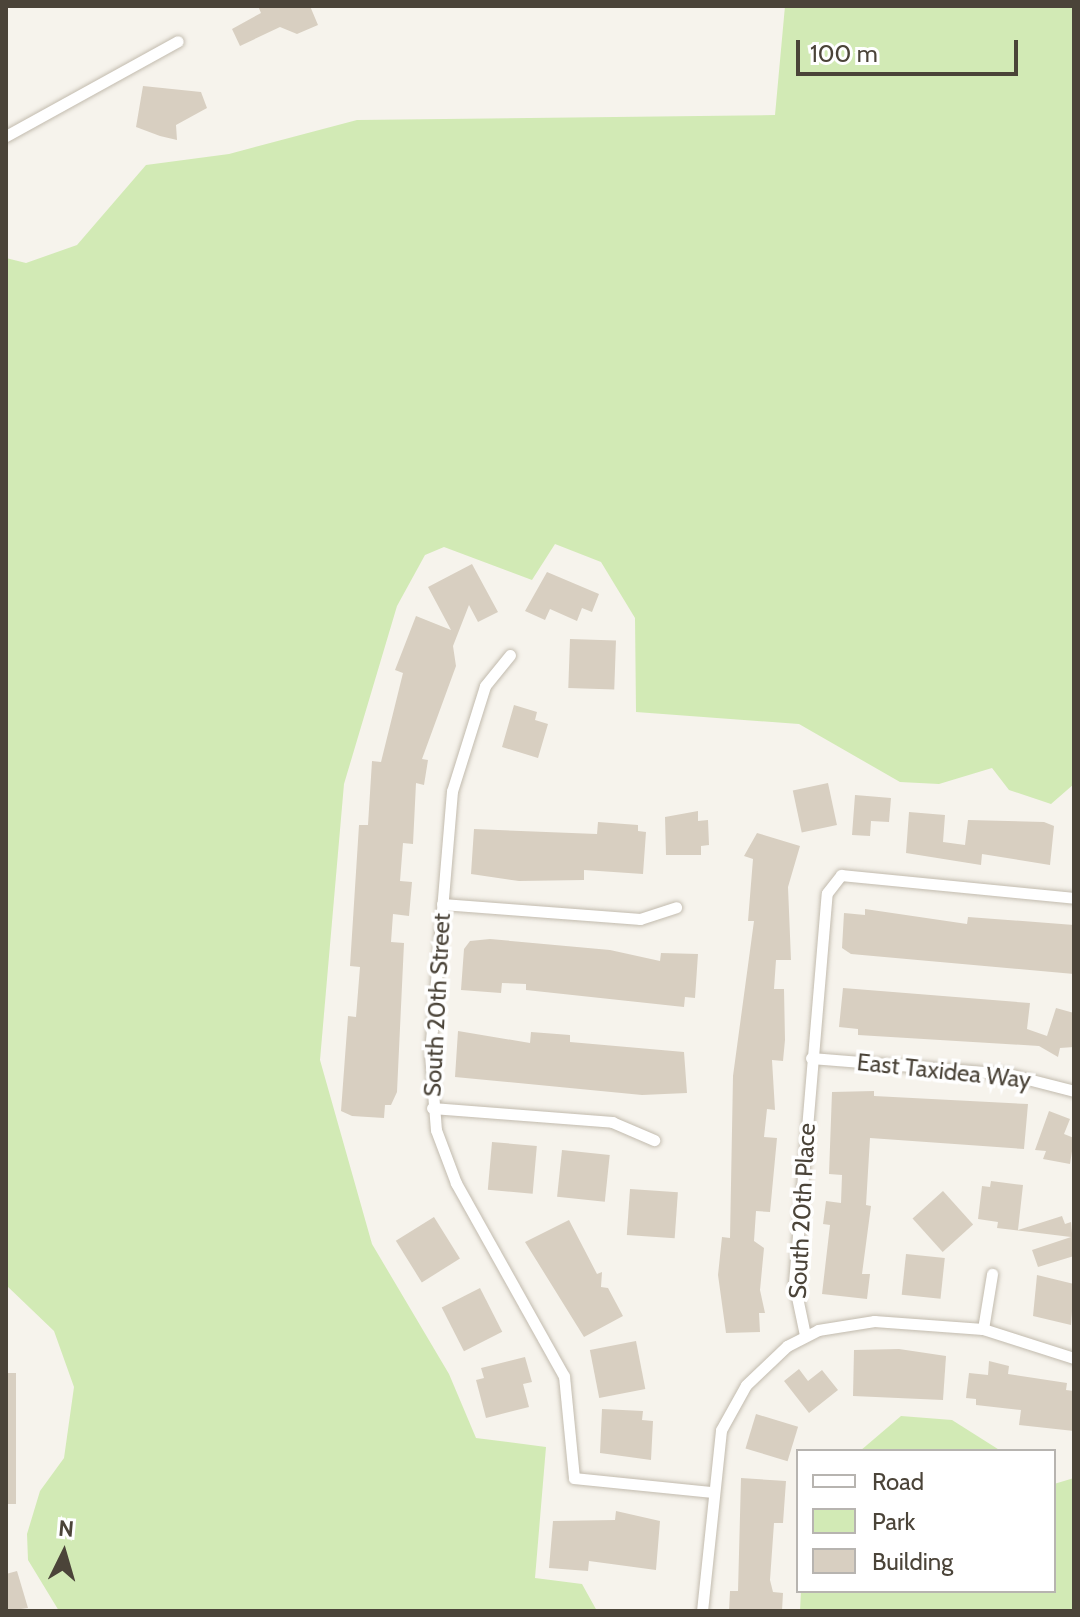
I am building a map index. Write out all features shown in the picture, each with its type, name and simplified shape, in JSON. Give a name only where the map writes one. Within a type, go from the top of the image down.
[{"type":"street","points":[[6,136],[178,41]]},
{"type":"street","name":"South 20th Street","points":[[510,655],[485,686],[458,767],[442,904],[432,1108],[456,1183],[564,1376],[574,1478],[712,1492]]},
{"type":"street","name":"South 20th Place","points":[[702,1611],[712,1492],[721,1430],[736,1399],[770,1359],[805,1335],[794,1291],[811,1058],[824,909],[841,875],[1074,898]]},
{"type":"street","points":[[442,904],[640,919],[676,907]]},
{"type":"street","name":"East Taxidea Way","points":[[811,1058],[1008,1074],[1074,1091]]},
{"type":"street","points":[[432,1108],[612,1122],[654,1140]]},
{"type":"street","points":[[983,1329],[992,1274]]},
{"type":"street","points":[[805,1335],[866,1321],[983,1329],[1074,1358]]},
{"type":"green space","points":[[785,6],[1074,6],[1074,784],[1051,804],[1009,790],[992,768],[939,784],[900,782],[799,724],[636,712],[635,618],[601,562],[555,544],[532,580],[444,547],[425,555],[397,606],[344,784],[320,1060],[372,1244],[449,1374],[476,1438],[546,1447],[535,1578],[582,1584],[597,1611],[59,1611],[28,1560],[27,1534],[40,1491],[64,1458],[74,1387],[54,1331],[6,1285],[6,258],[26,263],[77,245],[146,165],[229,154],[357,120],[775,115]]},
{"type":"green space","points":[[901,1416],[952,1420],[998,1449],[862,1449]]},
{"type":"green space","points":[[1074,1478],[1074,1611],[800,1611],[801,1593],[1056,1593],[1056,1483]]},
{"type":"building","points":[[258,6],[310,6],[318,25],[297,34],[280,27],[240,46],[232,29],[261,13]]},
{"type":"building","points":[[143,86],[201,92],[207,108],[176,125],[177,140],[160,136],[136,127]]},
{"type":"building","points":[[472,564],[498,612],[478,622],[469,605],[453,646],[456,666],[422,759],[428,760],[424,785],[416,783],[413,844],[403,843],[400,881],[412,882],[409,916],[393,914],[391,942],[404,943],[397,1092],[391,1105],[385,1105],[384,1118],[352,1116],[341,1111],[348,1016],[356,1017],[360,967],[350,966],[359,825],[368,825],[372,761],[381,762],[403,673],[395,670],[416,616],[451,630],[428,587]]},
{"type":"building","points":[[547,572],[599,594],[592,612],[582,608],[577,621],[550,609],[545,620],[525,611]]},
{"type":"building","points":[[570,639],[616,641],[614,690],[568,688]]},
{"type":"building","points":[[514,705],[537,712],[535,720],[548,724],[538,758],[502,747]]},
{"type":"building","points":[[828,783],[837,825],[802,833],[793,790]]},
{"type":"building","points":[[855,795],[891,798],[889,822],[871,821],[870,836],[852,835]]},
{"type":"building","points":[[698,811],[698,821],[708,820],[709,845],[701,846],[701,855],[666,855],[665,817]]},
{"type":"building","points":[[909,812],[945,815],[943,842],[965,845],[968,820],[1044,822],[1054,826],[1050,865],[982,854],[981,865],[906,853]]},
{"type":"building","points":[[598,822],[638,825],[638,831],[646,832],[643,874],[584,870],[584,880],[519,881],[471,874],[474,829],[597,834]]},
{"type":"building","points":[[757,833],[800,846],[788,887],[791,960],[776,960],[774,989],[784,989],[785,1040],[783,1061],[772,1060],[775,1110],[767,1109],[764,1137],[777,1138],[770,1212],[756,1211],[754,1241],[764,1248],[760,1290],[765,1313],[759,1313],[760,1332],[726,1333],[718,1275],[722,1237],[730,1238],[733,1076],[754,921],[748,921],[753,859],[744,856]]},
{"type":"building","points":[[865,909],[967,924],[968,917],[1074,925],[1074,974],[851,954],[842,948],[844,913],[865,915]]},
{"type":"building","points":[[490,939],[610,950],[660,961],[661,953],[698,954],[695,998],[685,997],[684,1007],[526,990],[526,984],[502,983],[501,993],[461,990],[464,949],[470,941]]},
{"type":"building","points":[[843,988],[1030,1003],[1027,1029],[1047,1036],[1056,1008],[1074,1013],[1074,1047],[1060,1048],[1058,1057],[1039,1046],[858,1035],[858,1029],[839,1027]]},
{"type":"building","points":[[458,1031],[530,1043],[531,1032],[570,1035],[570,1042],[684,1052],[687,1093],[642,1095],[455,1077]]},
{"type":"building","points":[[874,1091],[874,1096],[1028,1104],[1024,1149],[870,1138],[866,1205],[871,1206],[862,1274],[870,1274],[867,1299],[822,1294],[830,1225],[823,1224],[826,1201],[841,1203],[842,1175],[829,1174],[832,1092]]},
{"type":"building","points":[[1049,1111],[1070,1119],[1064,1134],[1074,1138],[1070,1164],[1043,1159],[1046,1151],[1035,1150]]},
{"type":"building","points":[[492,1142],[537,1146],[533,1194],[488,1190]]},
{"type":"building","points":[[562,1150],[610,1155],[605,1202],[557,1197]]},
{"type":"building","points":[[991,1181],[1023,1185],[1018,1230],[1062,1216],[1065,1224],[1071,1222],[1074,1256],[1038,1267],[1032,1250],[1071,1237],[997,1228],[998,1222],[978,1219],[982,1186],[990,1187]]},
{"type":"building","points":[[630,1189],[678,1192],[675,1238],[627,1235]]},
{"type":"building","points":[[943,1191],[973,1224],[943,1252],[913,1218]]},
{"type":"building","points":[[434,1217],[460,1259],[422,1282],[396,1241]]},
{"type":"building","points":[[569,1220],[597,1274],[602,1272],[601,1287],[608,1288],[623,1316],[584,1337],[525,1242]]},
{"type":"building","points":[[906,1254],[945,1258],[941,1299],[902,1295]]},
{"type":"building","points":[[1037,1275],[1074,1284],[1071,1325],[1033,1316]]},
{"type":"building","points":[[480,1288],[502,1332],[464,1351],[442,1308]]},
{"type":"building","points":[[636,1341],[645,1389],[599,1398],[590,1350]]},
{"type":"building","points":[[899,1349],[946,1356],[943,1400],[853,1396],[854,1350]]},
{"type":"building","points":[[525,1357],[532,1382],[523,1384],[529,1407],[486,1418],[476,1380],[484,1378],[481,1368]]},
{"type":"building","points":[[989,1361],[1009,1366],[1008,1374],[1067,1383],[1066,1390],[1074,1391],[1074,1431],[1019,1425],[1021,1410],[976,1405],[976,1399],[966,1398],[969,1373],[988,1375]]},
{"type":"building","points":[[799,1369],[808,1381],[822,1370],[838,1390],[809,1413],[784,1381]]},
{"type":"building","points":[[6,1373],[16,1373],[16,1504],[6,1504]]},
{"type":"building","points":[[602,1409],[643,1411],[642,1420],[653,1421],[651,1460],[600,1453]]},
{"type":"building","points":[[756,1414],[798,1427],[788,1461],[745,1448]]},
{"type":"building","points":[[741,1478],[786,1481],[783,1523],[774,1523],[770,1580],[773,1592],[783,1593],[782,1611],[729,1611],[730,1591],[738,1591]]},
{"type":"building","points":[[616,1511],[660,1521],[656,1570],[589,1561],[588,1571],[549,1568],[553,1521],[615,1520]]},
{"type":"building","points":[[17,1571],[28,1608],[6,1611],[6,1574]]}]
